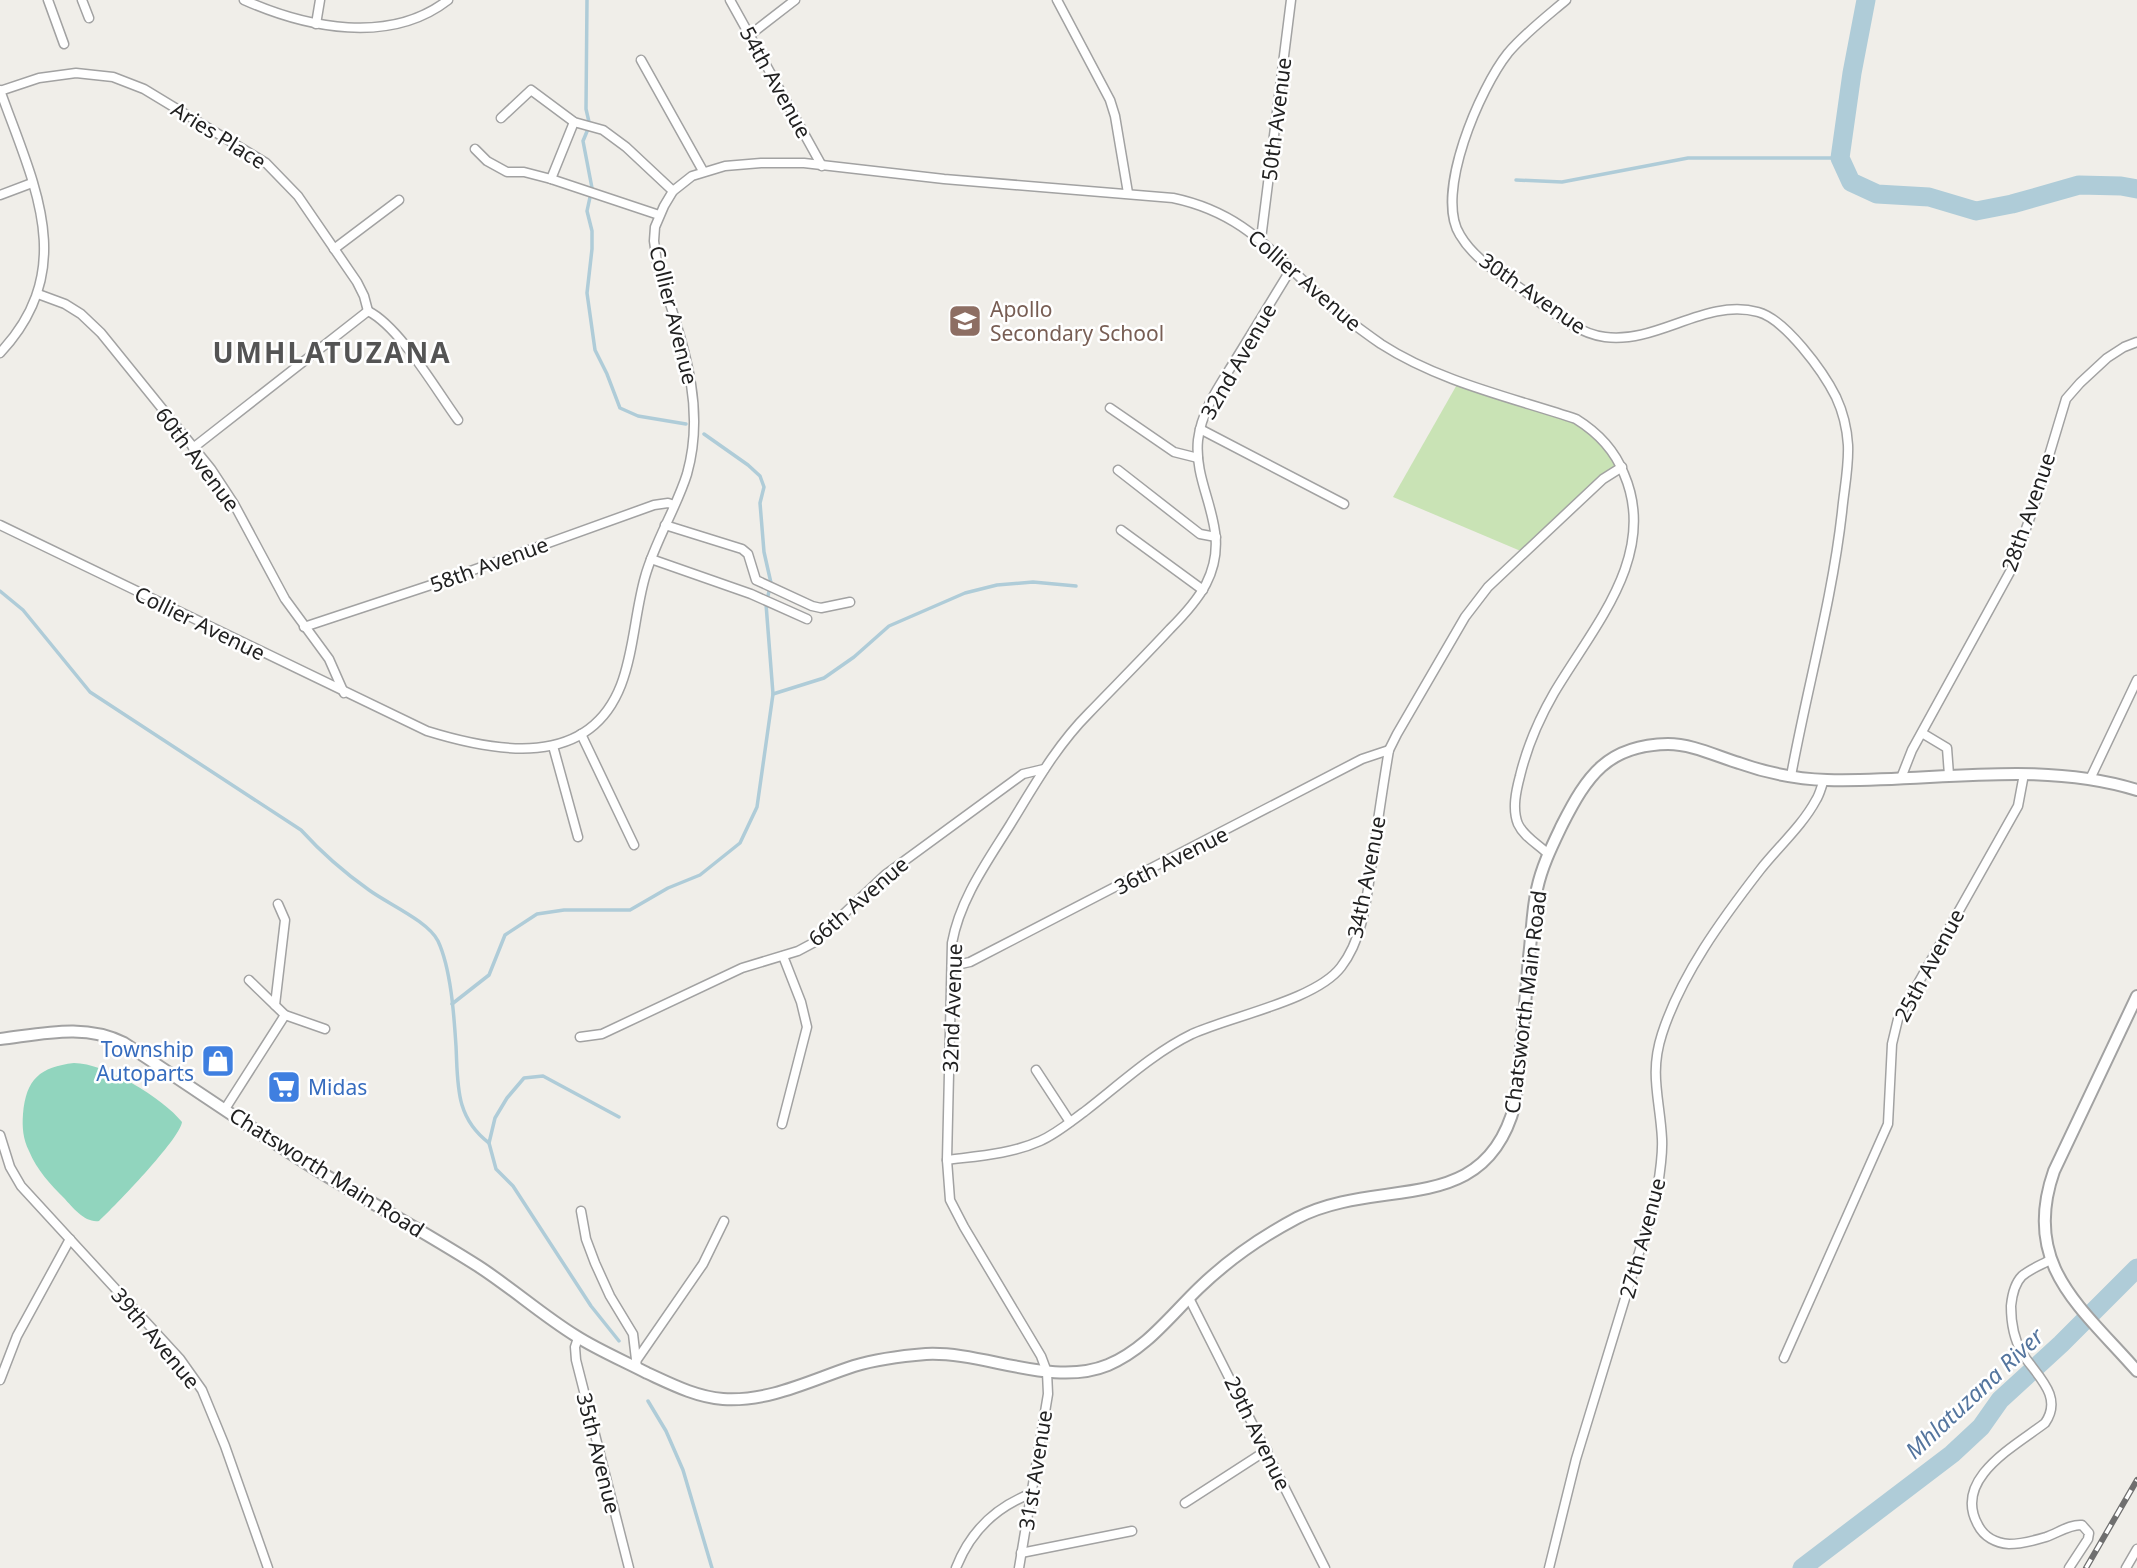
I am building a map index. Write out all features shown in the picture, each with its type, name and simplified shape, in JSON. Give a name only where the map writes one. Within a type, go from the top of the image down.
[{"type":"street","points":[[48,0],[64,44]]},
{"type":"street","points":[[82,0],[89,18]]},
{"type":"street","points":[[244,0],[316,24],[357,28],[415,19],[449,0]]},
{"type":"street","points":[[316,24],[320,0]]},
{"type":"street","name":"54th Avenue","points":[[730,0],[822,166]]},
{"type":"street","points":[[751,34],[795,0]]},
{"type":"street","points":[[1057,0],[1110,100],[1128,193]]},
{"type":"street","name":"50th Avenue","points":[[1261,239],[1291,0]]},
{"type":"street","name":"30th Avenue","points":[[1566,0],[1510,51],[1499,65],[1475,109],[1452,189],[1451,204],[1455,225],[1467,246],[1490,267],[1561,318],[1589,333],[1622,337],[1642,334],[1724,310],[1760,312],[1783,325],[1832,389],[1845,422],[1848,462],[1839,542],[1791,776]]},
{"type":"street","points":[[641,60],[703,172]]},
{"type":"street","name":"Aries Place","points":[[0,90],[60,74],[100,75],[128,82],[205,125],[266,163],[298,197],[357,282],[368,311]]},
{"type":"street","points":[[0,90],[32,183],[45,236],[45,261],[38,294],[19,328],[0,353]]},
{"type":"street","points":[[501,118],[531,90],[575,122],[603,130],[626,147],[673,191]]},
{"type":"street","points":[[551,178],[575,122]]},
{"type":"street","points":[[475,149],[487,161],[507,172],[524,172],[551,178],[659,215]]},
{"type":"street","name":"Collier Avenue","points":[[0,525],[344,693],[428,731],[461,742],[511,750],[553,746],[582,734],[602,718],[615,700],[622,684],[650,559],[674,505],[691,456],[695,409],[691,380],[657,262],[654,241],[659,215],[673,191],[683,182],[703,172],[725,166],[761,163],[1128,193],[1192,202],[1236,222],[1261,239],[1324,301],[1359,328],[1410,360],[1460,382],[1568,416],[1586,426],[1607,446],[1622,467],[1632,495],[1636,524],[1624,570],[1613,598],[1554,693],[1534,733],[1517,787],[1517,822],[1528,837],[1548,854]]},
{"type":"street","points":[[0,195],[32,183]]},
{"type":"street","points":[[334,249],[399,200]]},
{"type":"street","name":"32nd Avenue","points":[[1047,1372],[1041,1356],[950,1200],[947,1160],[952,943],[960,913],[971,890],[1061,743],[1158,642],[1203,590],[1214,562],[1216,537],[1213,514],[1198,458],[1200,429],[1208,406],[1291,269]]},
{"type":"street","name":"60th Avenue","points":[[38,294],[65,304],[81,314],[101,333],[211,469],[234,504],[285,599],[329,659],[344,693]]},
{"type":"street","points":[[193,449],[368,311],[378,316],[399,338],[458,420]]},
{"type":"street","name":"28th Avenue","points":[[1900,778],[2011,570],[2032,512],[2066,399],[2106,358],[2137,342]]},
{"type":"street","points":[[1110,408],[1174,452],[1198,458]]},
{"type":"street","points":[[1200,429],[1344,504]]},
{"type":"street","name":"34th Avenue","points":[[947,1160],[987,1155],[1041,1141],[1179,1041],[1304,994],[1335,975],[1349,955],[1362,916],[1390,750],[1465,617],[1489,586],[1603,479],[1622,467]]},
{"type":"street","points":[[1118,470],[1200,534],[1216,537]]},
{"type":"street","name":"58th Avenue","points":[[304,627],[437,583],[654,505],[674,505]]},
{"type":"street","points":[[665,525],[742,549],[748,554],[754,578],[776,590],[821,608],[850,602]]},
{"type":"street","points":[[1121,530],[1203,590]]},
{"type":"street","points":[[650,559],[761,598],[807,619]]},
{"type":"street","points":[[2090,779],[2137,680]]},
{"type":"street","points":[[1922,733],[1947,748],[1949,775]]},
{"type":"street","points":[[582,734],[634,845]]},
{"type":"street","name":"Chatsworth Main Road","points":[[0,1040],[75,1030],[109,1035],[315,1169],[477,1265],[578,1338],[691,1392],[720,1399],[750,1399],[774,1394],[857,1365],[892,1357],[931,1354],[965,1356],[1047,1372],[1088,1371],[1124,1358],[1149,1339],[1226,1263],[1262,1237],[1298,1217],[1338,1201],[1430,1187],[1451,1181],[1484,1163],[1498,1147],[1508,1129],[1515,1104],[1535,901],[1548,854],[1580,790],[1610,759],[1648,745],[1684,746],[1765,772],[1824,780],[2025,774],[2090,779],[2137,790]]},
{"type":"street","points":[[553,746],[578,836]]},
{"type":"street","name":"36th Avenue","points":[[952,967],[970,962],[1363,759],[1390,750]]},
{"type":"street","name":"66th Avenue","points":[[580,1037],[602,1034],[742,968],[783,956],[814,943],[885,875],[1023,774],[1044,769]]},
{"type":"street","name":"25th Avenue","points":[[1784,1358],[1888,1124],[1892,1044],[1898,1019],[2018,806],[2025,774]]},
{"type":"street","name":"27th Avenue","points":[[1549,1568],[1576,1459],[1656,1197],[1662,1140],[1654,1075],[1663,1031],[1705,949],[1759,871],[1816,801],[1824,780]]},
{"type":"street","points":[[275,1006],[285,920],[278,904]]},
{"type":"street","points":[[782,1124],[807,1027],[783,956]]},
{"type":"street","points":[[249,980],[285,1015],[325,1029]]},
{"type":"street","points":[[2137,996],[2054,1171],[2048,1188],[2043,1221],[2050,1260],[2059,1280],[2137,1371]]},
{"type":"street","points":[[225,1109],[285,1015]]},
{"type":"street","points":[[1036,1070],[1070,1122]]},
{"type":"street","name":"39th Avenue","points":[[0,1135],[14,1175],[47,1216],[180,1359],[202,1390],[268,1568]]},
{"type":"street","points":[[581,1211],[586,1240],[595,1263],[610,1296],[633,1334],[637,1364]]},
{"type":"street","points":[[637,1364],[703,1264],[724,1220]]},
{"type":"street","points":[[0,1380],[17,1336],[69,1239]]},
{"type":"street","points":[[2050,1260],[2021,1277],[2015,1287],[2011,1315],[2021,1351],[2052,1399],[2050,1415],[2045,1423],[1982,1473],[1974,1487],[1972,1506],[1978,1526],[1987,1536],[2004,1543],[2045,1537],[2071,1526],[2082,1525],[2089,1533],[2088,1539],[2069,1568]]},
{"type":"street","name":"29th Avenue","points":[[1189,1298],[1325,1568]]},
{"type":"street","name":"35th Avenue","points":[[578,1338],[575,1354],[578,1370],[629,1568]]},
{"type":"street","name":"31st Avenue","points":[[1018,1568],[1048,1394],[1047,1372]]},
{"type":"street","points":[[1185,1503],[1267,1450]]},
{"type":"street","points":[[956,1568],[973,1534],[986,1520],[1010,1503],[1030,1494]]},
{"type":"street","points":[[1021,1553],[1132,1531]]},
{"type":"street","points":[[2126,1568],[2137,1549]]},
{"type":"green space","points":[[1459,381],[1586,424],[1622,468],[1523,552],[1393,497]]},
{"type":"green space","points":[[74,1063],[117,1075],[148,1093],[182,1122],[159,1157],[99,1221],[89,1220],[80,1214],[49,1182],[32,1158],[23,1133],[25,1102],[31,1084],[52,1068]]},
{"type":"waterway","points":[[587,0],[586,109],[589,122]]},
{"type":"waterway","name":"Mhlatuzana River","points":[[1866,0],[1840,158],[1851,182],[1877,194],[1929,197],[1976,211],[2079,185],[2137,189]]},
{"type":"waterway","points":[[588,129],[583,141],[592,188],[587,211],[592,231],[587,293],[595,350],[620,408],[638,416],[686,424]]},
{"type":"waterway","points":[[1516,180],[1562,182],[1688,158],[1840,158]]},
{"type":"waterway","points":[[452,1004],[489,975],[505,935],[537,914],[564,910],[630,910],[668,888],[700,875],[740,843],[757,807],[773,694],[766,604],[771,583],[764,552],[760,503],[764,487],[760,476],[748,465],[704,434]]},
{"type":"waterway","points":[[773,694],[824,678],[854,657],[889,626],[965,593],[997,585],[1033,582],[1076,586]]},
{"type":"waterway","points":[[0,591],[23,610],[90,692],[301,830],[351,877],[417,920],[433,934],[438,941],[449,978],[458,1087],[464,1111],[478,1133],[489,1143]]},
{"type":"waterway","points":[[619,1117],[543,1076],[524,1078],[495,1118],[489,1143],[496,1169],[513,1186],[591,1306],[619,1341]]},
{"type":"waterway","name":"Mhlatuzana River","points":[[1802,1568],[1952,1454],[1981,1427],[2000,1400],[2137,1268]]},
{"type":"waterway","points":[[648,1401],[666,1431],[683,1470],[712,1568]]},
{"type":"railway","points":[[2086,1568],[2137,1480]]},
{"type":"place","name":"Apollo Secondary School","points":[[965,321]]},
{"type":"place","name":"Township Autoparts","points":[[218,1061]]},
{"type":"place","name":"Midas","points":[[284,1087]]},
{"type":"district","name":"UMHLATUZANA","points":[[332,352]]}]
